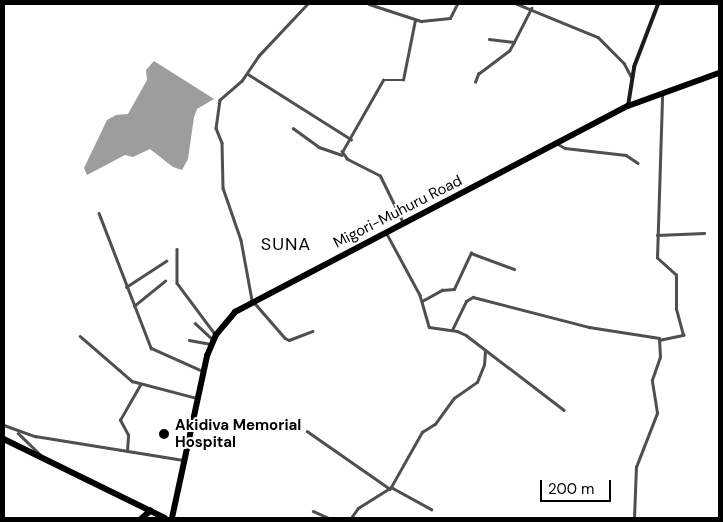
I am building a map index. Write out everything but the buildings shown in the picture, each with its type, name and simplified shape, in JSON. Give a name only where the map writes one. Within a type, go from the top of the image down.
[{"type":"highway","name":"Migori-Muhuru Road","points":[[172,518],[204,372],[214,340],[230,317],[252,300],[387,233],[628,106],[662,92],[719,73]]},
{"type":"highway","points":[[4,439],[165,518]]},
{"type":"highway","points":[[142,518],[148,510]]},
{"type":"main road","points":[[628,106],[632,78],[658,4]]},
{"type":"street","points":[[308,4],[279,38],[258,56],[248,74],[220,100],[216,128],[222,143],[223,188],[241,240],[252,300],[285,338],[289,340],[312,331]]},
{"type":"street","points":[[369,4],[415,20],[450,18],[457,4]]},
{"type":"street","points":[[517,4],[531,8],[598,37],[624,62],[632,78]]},
{"type":"street","points":[[475,82],[478,74],[509,51],[531,8]]},
{"type":"street","points":[[342,155],[383,80],[403,80],[415,20]]},
{"type":"street","points":[[489,39],[514,42]]},
{"type":"street","points":[[248,74],[351,139]]},
{"type":"street","points":[[452,330],[466,301],[473,297],[589,327],[660,338],[683,334],[676,309],[676,275],[658,261],[657,234],[662,92]]},
{"type":"street","points":[[293,128],[319,147],[342,155],[380,176],[403,223]]},
{"type":"street","points":[[557,142],[565,148],[626,155],[638,163]]},
{"type":"street","points":[[99,214],[151,348],[204,372]]},
{"type":"street","points":[[387,233],[422,301],[429,327],[452,330],[466,335],[564,410]]},
{"type":"street","points":[[657,234],[704,233]]},
{"type":"street","points":[[177,249],[177,283],[214,340]]},
{"type":"street","points":[[422,301],[442,290],[454,289],[471,253],[514,269]]},
{"type":"street","points":[[126,287],[166,260]]},
{"type":"street","points":[[134,306],[165,281]]},
{"type":"street","points":[[195,323],[214,340]]},
{"type":"street","points":[[80,336],[124,376],[140,385],[199,398]]},
{"type":"street","points":[[634,518],[636,467],[657,413],[652,380],[660,357],[660,338]]},
{"type":"street","points":[[189,340],[214,340]]},
{"type":"street","points":[[351,518],[358,508],[391,488],[422,432],[435,424],[454,398],[477,382],[484,365],[485,351]]},
{"type":"street","points":[[121,450],[125,445],[128,433],[120,420],[140,385]]},
{"type":"street","points":[[4,425],[15,430],[186,461]]},
{"type":"street","points":[[15,430],[43,458]]},
{"type":"street","points":[[307,430],[391,488],[431,509]]},
{"type":"street","points":[[125,445],[128,451]]},
{"type":"street","points":[[313,511],[329,518]]},
{"type":"shaded area","points":[[154,61],[214,99],[197,109],[194,117],[188,159],[182,170],[173,167],[150,149],[133,157],[125,155],[87,175],[84,168],[107,120],[116,115],[128,114],[147,80],[146,70]]},
{"type":"place","name":"Akidiva Memorial Hospital","points":[[164,434]]},
{"type":"district","name":"SUNA","points":[[286,244]]}]
